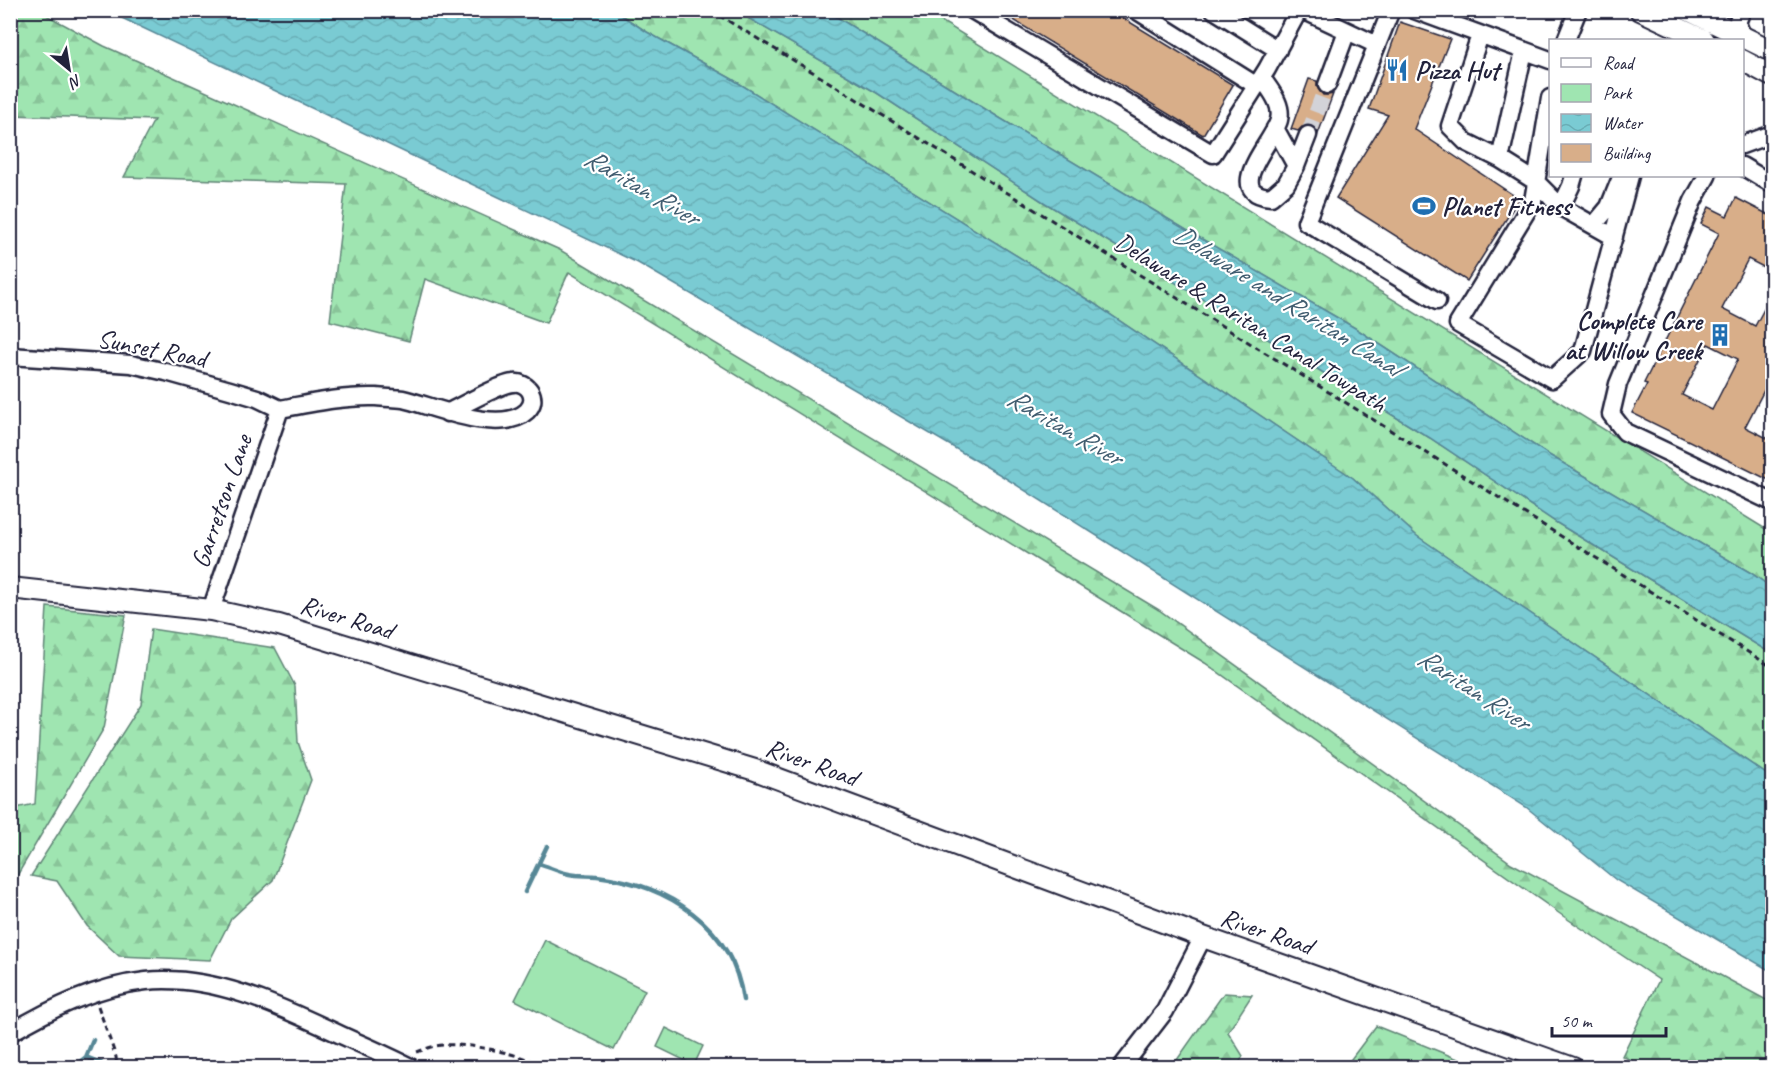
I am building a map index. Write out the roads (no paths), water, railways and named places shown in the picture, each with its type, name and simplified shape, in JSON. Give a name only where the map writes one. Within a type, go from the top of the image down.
[{"type":"main road","points":[[1640,10],[1702,39]]},
{"type":"main road","points":[[1688,10],[1773,51]]},
{"type":"main road","points":[[1718,10],[1742,36]]},
{"type":"main road","points":[[1744,61],[1773,76]]},
{"type":"main road","name":"River Road","points":[[10,588],[211,610],[279,625],[754,770],[1203,937],[1573,1068]]},
{"type":"street","points":[[972,10],[1213,154],[1301,10],[1377,45]]},
{"type":"street","points":[[1136,10],[1259,82],[1278,103],[1279,119],[1250,174],[1250,184],[1255,193],[1271,197],[1286,184],[1308,135]]},
{"type":"street","points":[[1214,10],[1278,50]]},
{"type":"street","points":[[1391,10],[1306,222],[1437,301]]},
{"type":"street","points":[[1414,10],[1549,59]]},
{"type":"street","points":[[1566,39],[1578,10]]},
{"type":"street","points":[[1742,36],[1737,23],[1743,10]]},
{"type":"street","points":[[1327,85],[1347,31]]},
{"type":"street","points":[[1480,35],[1450,126],[1466,142],[1500,159],[1535,181],[1561,207],[1614,237]]},
{"type":"street","points":[[1500,159],[1524,51]]},
{"type":"street","points":[[1549,108],[1533,201],[1458,324],[1552,379],[1583,351],[1630,177]]},
{"type":"street","points":[[1275,128],[1296,166]]},
{"type":"street","points":[[1744,145],[1773,134]]},
{"type":"street","points":[[1744,166],[1773,184]]},
{"type":"street","points":[[1561,207],[1574,177]]},
{"type":"street","points":[[1594,225],[1609,207],[1623,177]]},
{"type":"street","points":[[1706,177],[1693,201],[1617,384],[1611,414],[1624,432],[1773,502]]},
{"type":"street","name":"Sunset Road","points":[[10,356],[130,364],[257,398],[280,409]]},
{"type":"street","points":[[280,409],[348,398],[374,397],[402,399],[447,413]]},
{"type":"street","name":"Garretson Lane","points":[[211,610],[280,409]]},
{"type":"street","points":[[1121,1068],[1165,1011],[1203,937]]},
{"type":"street","points":[[10,1033],[70,1001],[94,993],[146,981],[196,982],[226,989],[291,1012],[409,1066]]},
{"type":"water","name":"Raritan River","points":[[107,11],[615,11],[647,32],[732,79],[1093,303],[1353,478],[1417,536],[1772,778],[1772,972],[1616,880],[1526,807],[999,474],[638,263]]},
{"type":"water","name":"Delaware and Raritan Canal","points":[[736,11],[827,11],[998,117],[1355,328],[1549,455],[1751,573],[1772,588],[1772,654],[1557,523],[1430,438],[1042,201],[877,93]]},
{"type":"waterway","points":[[525,892],[547,846]]},
{"type":"waterway","points":[[539,864],[569,874],[623,881],[671,899],[711,930],[726,950],[737,974],[743,1000]]},
{"type":"waterway","points":[[72,1068],[86,1057],[93,1040]]},
{"type":"waterway","points":[[86,1057],[101,1063]]},
{"type":"tunnel","points":[[1308,135],[1327,85]]},
{"type":"place","name":"Pizza Hut","points":[[1397,70]]},
{"type":"place","name":"Planet Fitness","points":[[1424,206]]},
{"type":"place","name":"Complete Care at Willow Creek","points":[[1720,335]]}]
